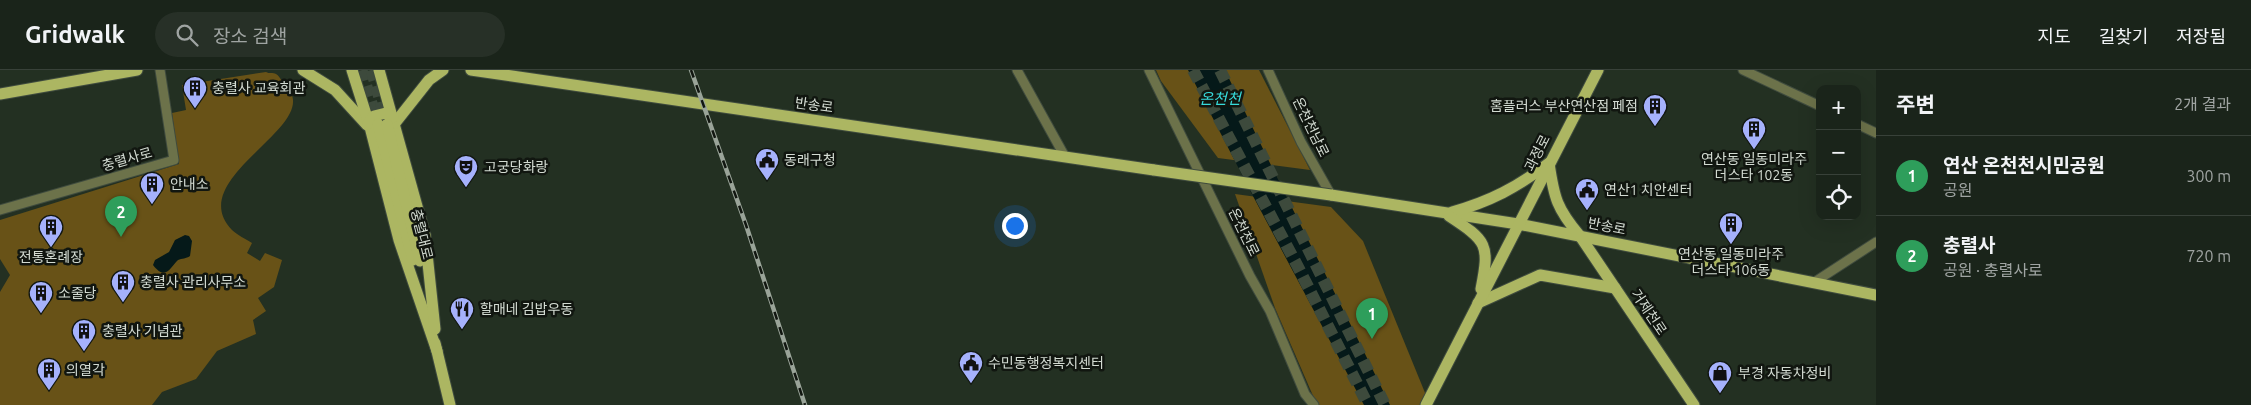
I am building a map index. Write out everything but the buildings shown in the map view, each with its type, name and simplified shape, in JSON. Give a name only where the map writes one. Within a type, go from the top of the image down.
[{"type":"main road","points":[[0,94],[137,70]]},
{"type":"main road","points":[[303,70],[382,123]]},
{"type":"main road","points":[[352,70],[382,123],[424,235],[437,351]]},
{"type":"main road","points":[[379,70],[382,123],[399,240],[437,351],[450,405]]},
{"type":"main road","points":[[382,123],[429,80],[443,70]]},
{"type":"main road","name":"반송로","points":[[471,70],[1064,155],[1518,224],[1876,295]]},
{"type":"main road","name":"과정로","points":[[1426,405],[1598,70]]},
{"type":"main road","points":[[1445,213],[1480,205],[1514,189],[1549,163]]},
{"type":"main road","name":"거제천로","points":[[1549,163],[1553,194],[1562,215],[1580,236],[1694,405]]},
{"type":"main road","points":[[1445,213],[1475,233],[1485,248],[1486,263],[1478,303]]},
{"type":"main road","points":[[1478,303],[1540,275],[1615,288]]},
{"type":"street","name":"충렬사로","points":[[0,210],[174,160],[160,70]]},
{"type":"street","points":[[1017,70],[1064,155]]},
{"type":"street","name":"온천천로","points":[[1149,70],[1250,276],[1270,311],[1305,394],[1314,405]]},
{"type":"street","name":"온천천남로","points":[[1268,70],[1301,142],[1331,195]]},
{"type":"street","points":[[1743,70],[1816,104]]},
{"type":"street","points":[[1861,126],[1876,133]]},
{"type":"street","points":[[1813,283],[1876,242]]},
{"type":"street","points":[[1305,394],[1310,405]]},
{"type":"shaded area","points":[[1156,70],[1259,70],[1310,170],[1218,158],[1161,81]]},
{"type":"shaded area","points":[[266,72],[275,73],[291,93],[293,100],[289,114],[278,129],[232,178],[223,195],[222,212],[232,230],[252,243],[247,253],[260,261],[265,253],[282,260],[274,287],[258,298],[266,311],[253,320],[256,334],[217,351],[196,379],[162,392],[152,405],[0,405],[0,292],[10,275],[0,259],[0,220],[179,164],[172,113],[186,110],[182,85]]},
{"type":"shaded area","points":[[1235,194],[1331,207],[1363,241],[1430,405],[1317,405],[1275,308]]},
{"type":"water","name":"온천천","points":[[1188,70],[1225,70],[1390,405],[1364,405]]},
{"type":"water","points":[[185,235],[189,236],[192,241],[190,256],[178,260],[168,271],[161,272],[158,270],[153,265],[155,260],[169,252],[175,240]]},
{"type":"tunnel","points":[[362,70],[378,123]]},
{"type":"tunnel","points":[[371,70],[386,122]]},
{"type":"tunnel","points":[[1193,70],[1297,265],[1368,405]]},
{"type":"tunnel","points":[[1220,70],[1385,405]]},
{"type":"railway","points":[[691,70],[746,225],[805,405]]},
{"type":"place","name":"충렬사 교육회관","points":[[195,109]]},
{"type":"place","name":"홈플러스 부산연산점 페점","points":[[1655,127]]},
{"type":"place","name":"연산동 일동미라주 더스타 102동","points":[[1754,150]]},
{"type":"place","name":"동래구청","points":[[767,181]]},
{"type":"place","name":"고궁당화랑","points":[[466,188]]},
{"type":"place","name":"안내소","points":[[152,205]]},
{"type":"place","name":"연산1 치안센터","points":[[1587,211]]},
{"type":"place","name":"충렬사","points":[[121,237]]},
{"type":"place","name":"연산동 일동미라주 더스타 106동","points":[[1731,245]]},
{"type":"place","name":"전통혼례장","points":[[51,248]]},
{"type":"place","name":"충렬사 관리사무소","points":[[123,303]]},
{"type":"place","name":"소줄당","points":[[41,314]]},
{"type":"place","name":"할매네 김밥우동","points":[[462,330]]},
{"type":"place","name":"연산 온천천시민공원","points":[[1372,339]]},
{"type":"place","name":"충렬사 기념관","points":[[84,352]]},
{"type":"place","name":"수민동행정복지센터","points":[[971,384]]},
{"type":"place","name":"의열각","points":[[49,391]]},
{"type":"place","name":"부경 자동차정비","points":[[1720,394]]}]
